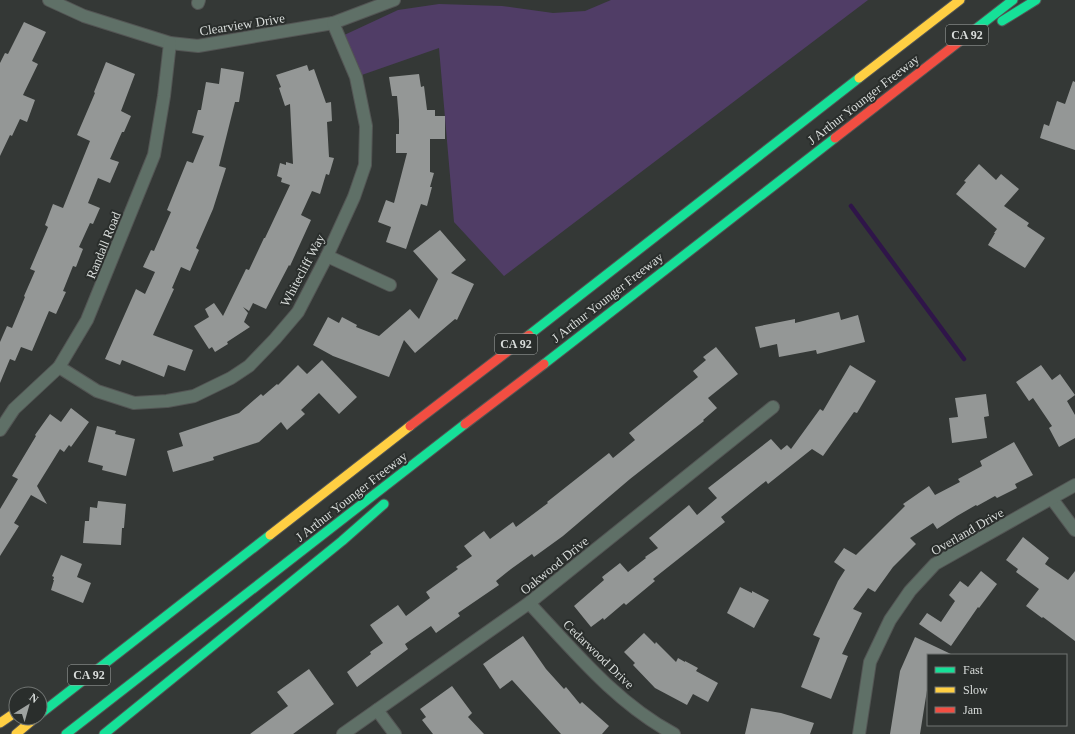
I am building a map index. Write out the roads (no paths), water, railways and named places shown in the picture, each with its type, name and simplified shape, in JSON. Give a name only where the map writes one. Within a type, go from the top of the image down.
[{"type":"highway","points":[[894,50],[952,0]]},
{"type":"highway","name":"J Arthur Younger Freeway","points":[[48,708],[960,0]]},
{"type":"highway","name":"J Arthur Younger Freeway","points":[[66,734],[922,69],[1013,0]]},
{"type":"highway","points":[[922,69],[1036,0]]},
{"type":"highway","points":[[424,468],[504,393]]},
{"type":"highway","points":[[104,734],[335,546],[389,499]]},
{"type":"highway","points":[[89,665],[138,638]]},
{"type":"highway","points":[[16,734],[26,726]]},
{"type":"street","name":"Clearview Drive","points":[[49,0],[84,16],[170,43],[198,46],[333,23],[394,0]]},
{"type":"street","name":"Whitecliff Way","points":[[59,367],[97,391],[134,403],[168,401],[194,396],[231,378],[249,366],[298,312],[327,256],[354,196],[365,165],[366,126],[356,77],[333,23]]},
{"type":"street","name":"Randall Road","points":[[0,430],[14,409],[59,367],[87,320],[154,156],[164,96],[170,43]]},
{"type":"street","points":[[327,256],[390,285]]},
{"type":"street","name":"Oakwood Drive","points":[[343,734],[529,603],[773,407]]},
{"type":"street","name":"Overland Drive","points":[[859,734],[870,662],[890,620],[910,591],[935,564],[1075,485]]},
{"type":"street","points":[[1052,499],[1075,530]]},
{"type":"street","name":"Cedarwood Drive","points":[[529,603],[608,686],[660,726],[674,734]]},
{"type":"street","points":[[377,710],[395,734]]},
{"type":"waterway","points":[[851,206],[964,359]]}]
